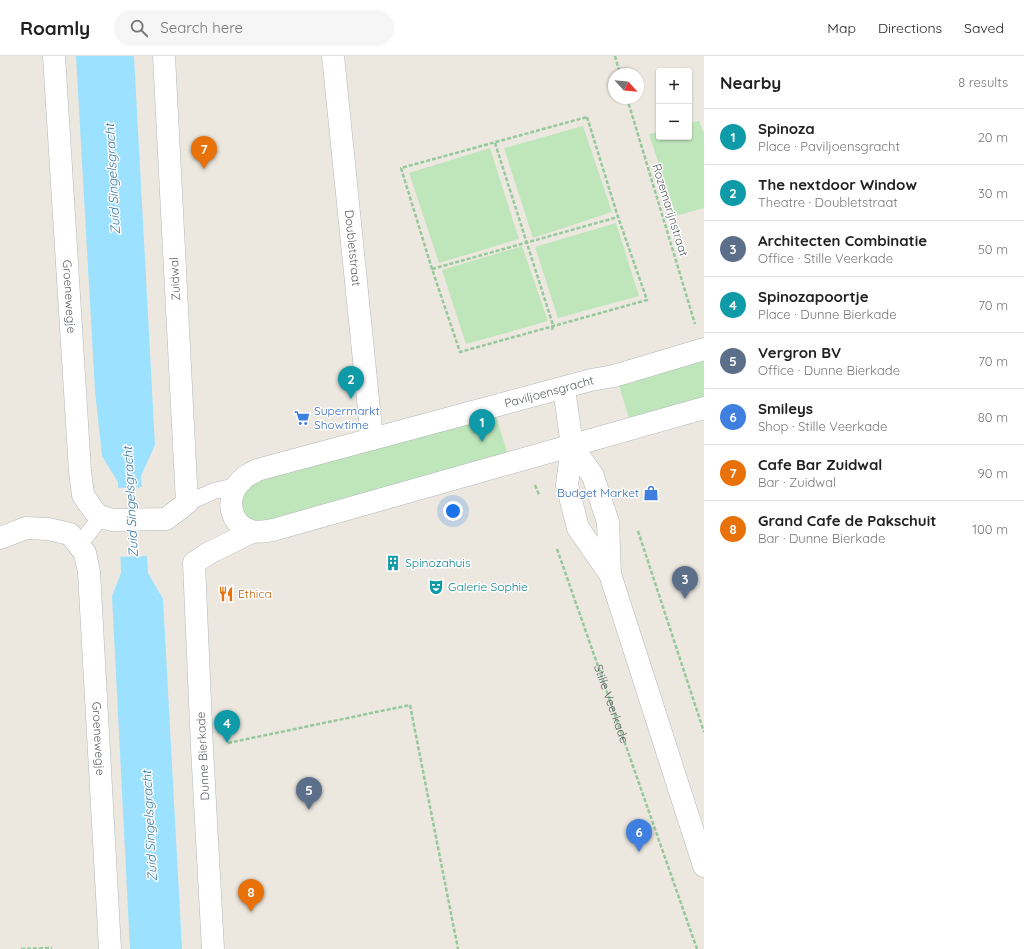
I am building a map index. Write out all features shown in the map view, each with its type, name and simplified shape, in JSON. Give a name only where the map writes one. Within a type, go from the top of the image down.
[{"type":"street","name":"Groenewegje","points":[[54,56],[80,471],[83,495],[94,511],[107,519]]},
{"type":"street","name":"Zuidwal","points":[[164,56],[187,503]]},
{"type":"street","name":"Doubletstraat","points":[[333,56],[372,439]]},
{"type":"street","name":"Paviljoensgracht","points":[[236,486],[244,478],[257,470],[591,380],[614,376],[704,349]]},
{"type":"street","points":[[564,388],[572,446],[567,485],[578,528],[610,574]]},
{"type":"street","points":[[236,486],[231,498],[231,507],[235,520],[243,528],[252,532],[273,530],[704,408]]},
{"type":"street","points":[[572,446],[593,476],[608,522],[610,574],[704,866]]},
{"type":"street","points":[[107,519],[166,519],[187,503]]},
{"type":"street","points":[[0,538],[26,528],[48,529],[74,539]]},
{"type":"street","name":"Dunne Bierkade","points":[[213,949],[194,563],[209,553],[252,532]]},
{"type":"street","name":"Groenewegje","points":[[74,539],[85,553],[89,572],[110,949]]},
{"type":"lane","name":"Paviljoensgracht","points":[[187,503],[214,491],[236,486]]},
{"type":"lane","points":[[74,539],[107,519]]},
{"type":"path","points":[[615,56],[618,68]]},
{"type":"path","name":"Rozemarijnstraat","points":[[629,104],[695,326]]},
{"type":"path","points":[[587,117],[618,217],[647,300],[460,352],[432,269],[401,168],[587,117]]},
{"type":"path","points":[[496,143],[527,242],[552,326],[552,331]]},
{"type":"path","points":[[432,269],[618,217]]},
{"type":"path","points":[[526,458],[540,499]]},
{"type":"path","points":[[636,525],[704,732]]},
{"type":"path","name":"Stille Veerkade","points":[[555,542],[697,949]]},
{"type":"path","points":[[202,748],[410,706],[458,949]]},
{"type":"path","points":[[21,949],[52,948]]},
{"type":"green space","points":[[699,121],[704,133],[704,208],[676,216],[649,134],[656,133],[656,140],[692,140],[692,122]]},
{"type":"green space","points":[[583,126],[612,212],[533,238],[504,148]]},
{"type":"green space","points":[[490,148],[519,239],[439,263],[409,173]]},
{"type":"green space","points":[[616,223],[639,296],[558,318],[535,247]]},
{"type":"green space","points":[[522,246],[548,321],[466,344],[442,270]]},
{"type":"green space","points":[[704,359],[704,399],[629,419],[619,385]]},
{"type":"green space","points":[[493,406],[510,462],[243,528],[236,486]]},
{"type":"water","name":"Zuid Singelsgracht","points":[[76,56],[134,56],[155,445],[141,476],[148,573],[163,599],[182,949],[130,949],[112,596],[121,573],[118,482],[102,456],[95,391]]},
{"type":"pier","points":[[144,487],[149,556],[118,557],[116,488]]},
{"type":"place","name":"Cafe Bar Zuidwal","points":[[204,169]]},
{"type":"place","name":"The nextdoor Window","points":[[351,399]]},
{"type":"place","name":"Supermarkt Showtime","points":[[302,418]]},
{"type":"place","name":"Spinoza","points":[[482,442]]},
{"type":"place","name":"Budget Market","points":[[651,493]]},
{"type":"place","name":"Spinozahuis","points":[[393,563]]},
{"type":"place","name":"Galerie Sophie","points":[[436,587]]},
{"type":"place","name":"Ethica","points":[[226,594]]},
{"type":"place","name":"Architecten Combinatie","points":[[685,599]]},
{"type":"place","name":"Spinozapoortje","points":[[227,743]]},
{"type":"place","name":"Vergron BV","points":[[309,810]]},
{"type":"place","name":"Smileys","points":[[639,852]]},
{"type":"place","name":"Grand Cafe de Pakschuit","points":[[251,912]]}]
